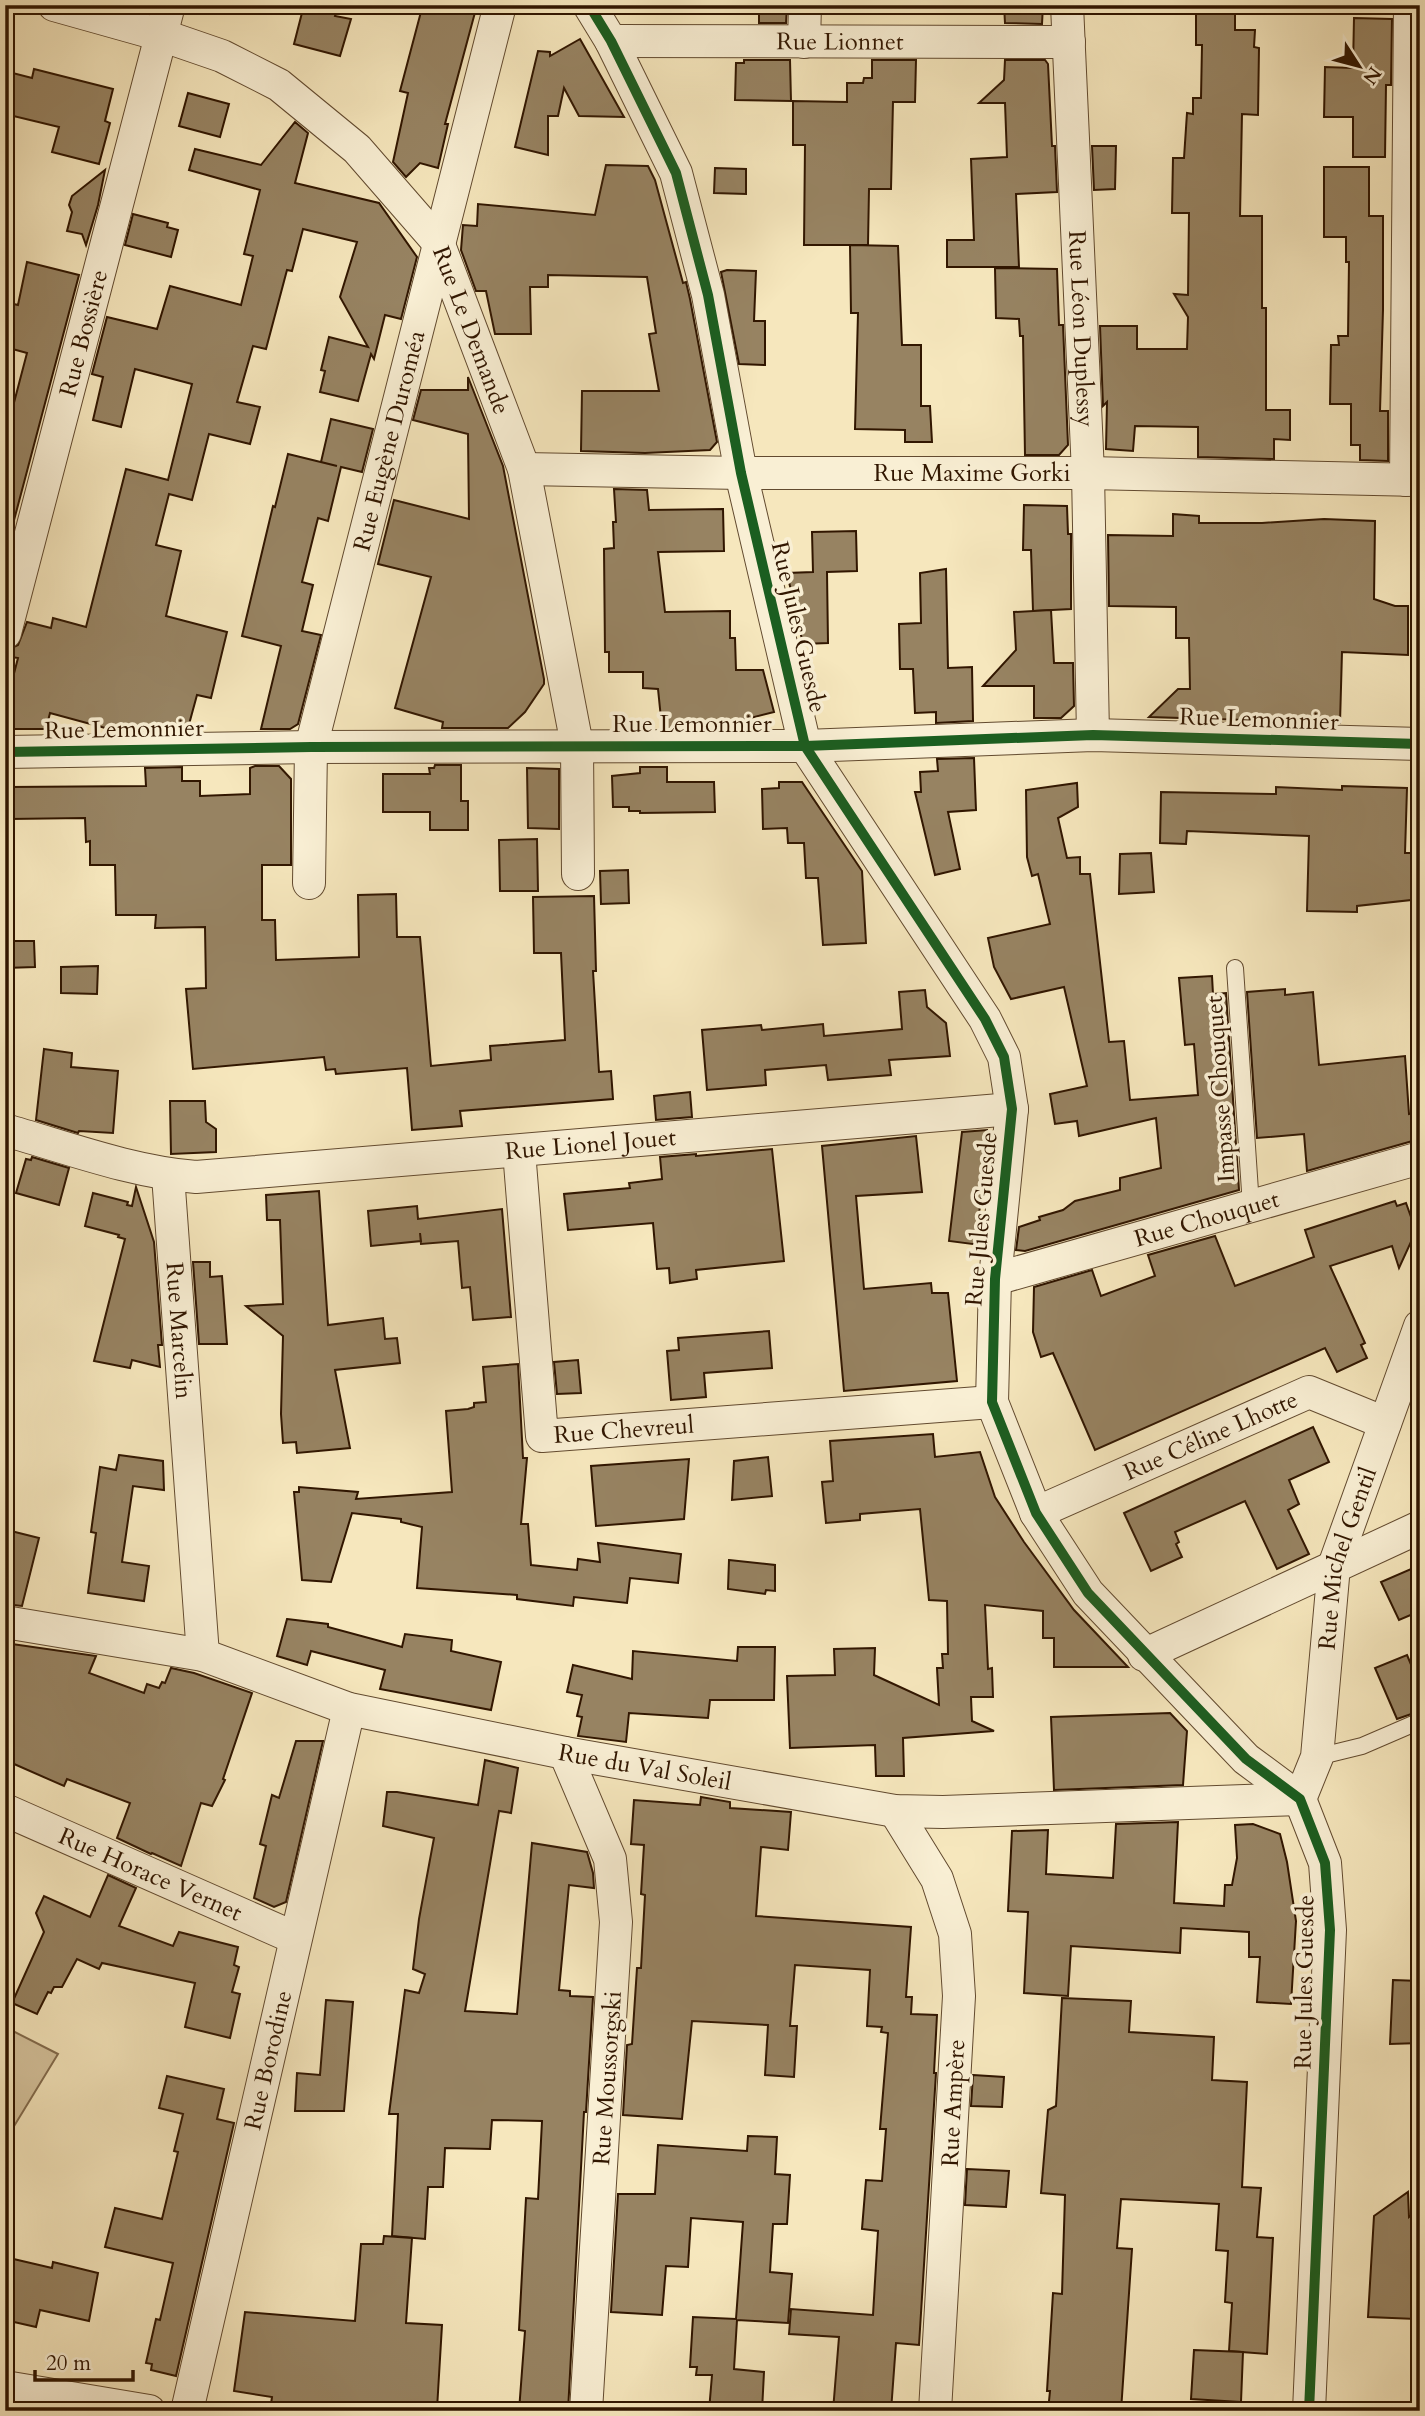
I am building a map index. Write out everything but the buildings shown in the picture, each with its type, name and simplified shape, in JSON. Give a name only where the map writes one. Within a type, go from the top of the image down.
[{"type":"street","name":"Rue Le Demande","points":[[54,5],[165,20],[222,55],[279,85],[357,149],[438,242],[524,469],[577,745],[578,874]]},
{"type":"street","name":"Rue Eugène Duroméa","points":[[309,883],[311,747],[500,5]]},
{"type":"street","name":"Rue Jules Guesde","points":[[589,5],[611,41],[676,173],[708,295],[741,474],[805,746],[985,1019],[1003,1057],[1012,1109],[995,1279],[992,1402],[1036,1513],[1087,1593],[1246,1759],[1300,1798],[1325,1863],[1331,1930],[1308,2411]]},
{"type":"street","points":[[804,42],[805,5]]},
{"type":"street","name":"Rue Léon Duplessy","points":[[1067,5],[1087,474],[1093,735]]},
{"type":"street","points":[[1410,5],[1413,480]]},
{"type":"street","name":"Rue Bossière","points":[[5,633],[165,20]]},
{"type":"street","name":"Rue Lionnet","points":[[611,41],[1069,42]]},
{"type":"street","name":"Rue Maxime Gorki","points":[[524,469],[741,474],[1087,474],[1413,480]]},
{"type":"street","name":"Rue Lemonnier","points":[[5,752],[577,745],[805,746],[1093,735],[1420,744]]},
{"type":"street","name":"Rue Lionel Jouet","points":[[168,1175],[197,1177],[1012,1109]]},
{"type":"street","points":[[5,1130],[168,1175]]},
{"type":"street","name":"Rue Chevreul","points":[[519,1151],[542,1436],[992,1402]]},
{"type":"street","name":"Rue Chouquet","points":[[995,1279],[1420,1158]]},
{"type":"street","name":"Rue Marcelin","points":[[168,1175],[203,1655]]},
{"type":"street","name":"Rue Michel Gentil","points":[[1300,1798],[1317,1757],[1334,1566],[1420,1326]]},
{"type":"street","name":"Rue Céline Lhotte","points":[[1036,1513],[1309,1392],[1385,1423]]},
{"type":"street","points":[[1144,1655],[1420,1527]]},
{"type":"street","name":"Rue du Val Soleil","points":[[5,1622],[203,1655],[349,1709],[565,1754],[895,1811],[943,1812],[1300,1798]]},
{"type":"street","name":"Rue Borodine","points":[[187,2411],[349,1709]]},
{"type":"street","name":"Rue Moussorgski","points":[[565,1754],[610,1859],[616,1922],[586,2411]]},
{"type":"street","name":"Rue Horace Vernet","points":[[5,1810],[295,1938]]},
{"type":"street","name":"Rue Ampère","points":[[895,1811],[937,1879],[955,1934],[959,1996],[935,2411]]},
{"type":"street","points":[[5,2387],[149,2411]]},
{"type":"lane","name":"Impasse Chouquet","points":[[1235,968],[1251,1206]]},
{"type":"lane","points":[[1317,1757],[1362,1746],[1420,1721]]},
{"type":"shaded area","points":[[5,2027],[58,2054],[5,2141]]},
{"type":"cycle path","points":[[589,5],[611,41],[676,173],[708,295],[741,473],[805,746],[985,1019],[1004,1057],[1012,1109],[995,1279],[992,1402],[1036,1513],[1088,1593],[1246,1759],[1300,1799],[1325,1863],[1330,1930],[1309,2411]]},
{"type":"cycle path","points":[[5,752],[311,747],[805,746],[1093,735],[1420,744]]}]
